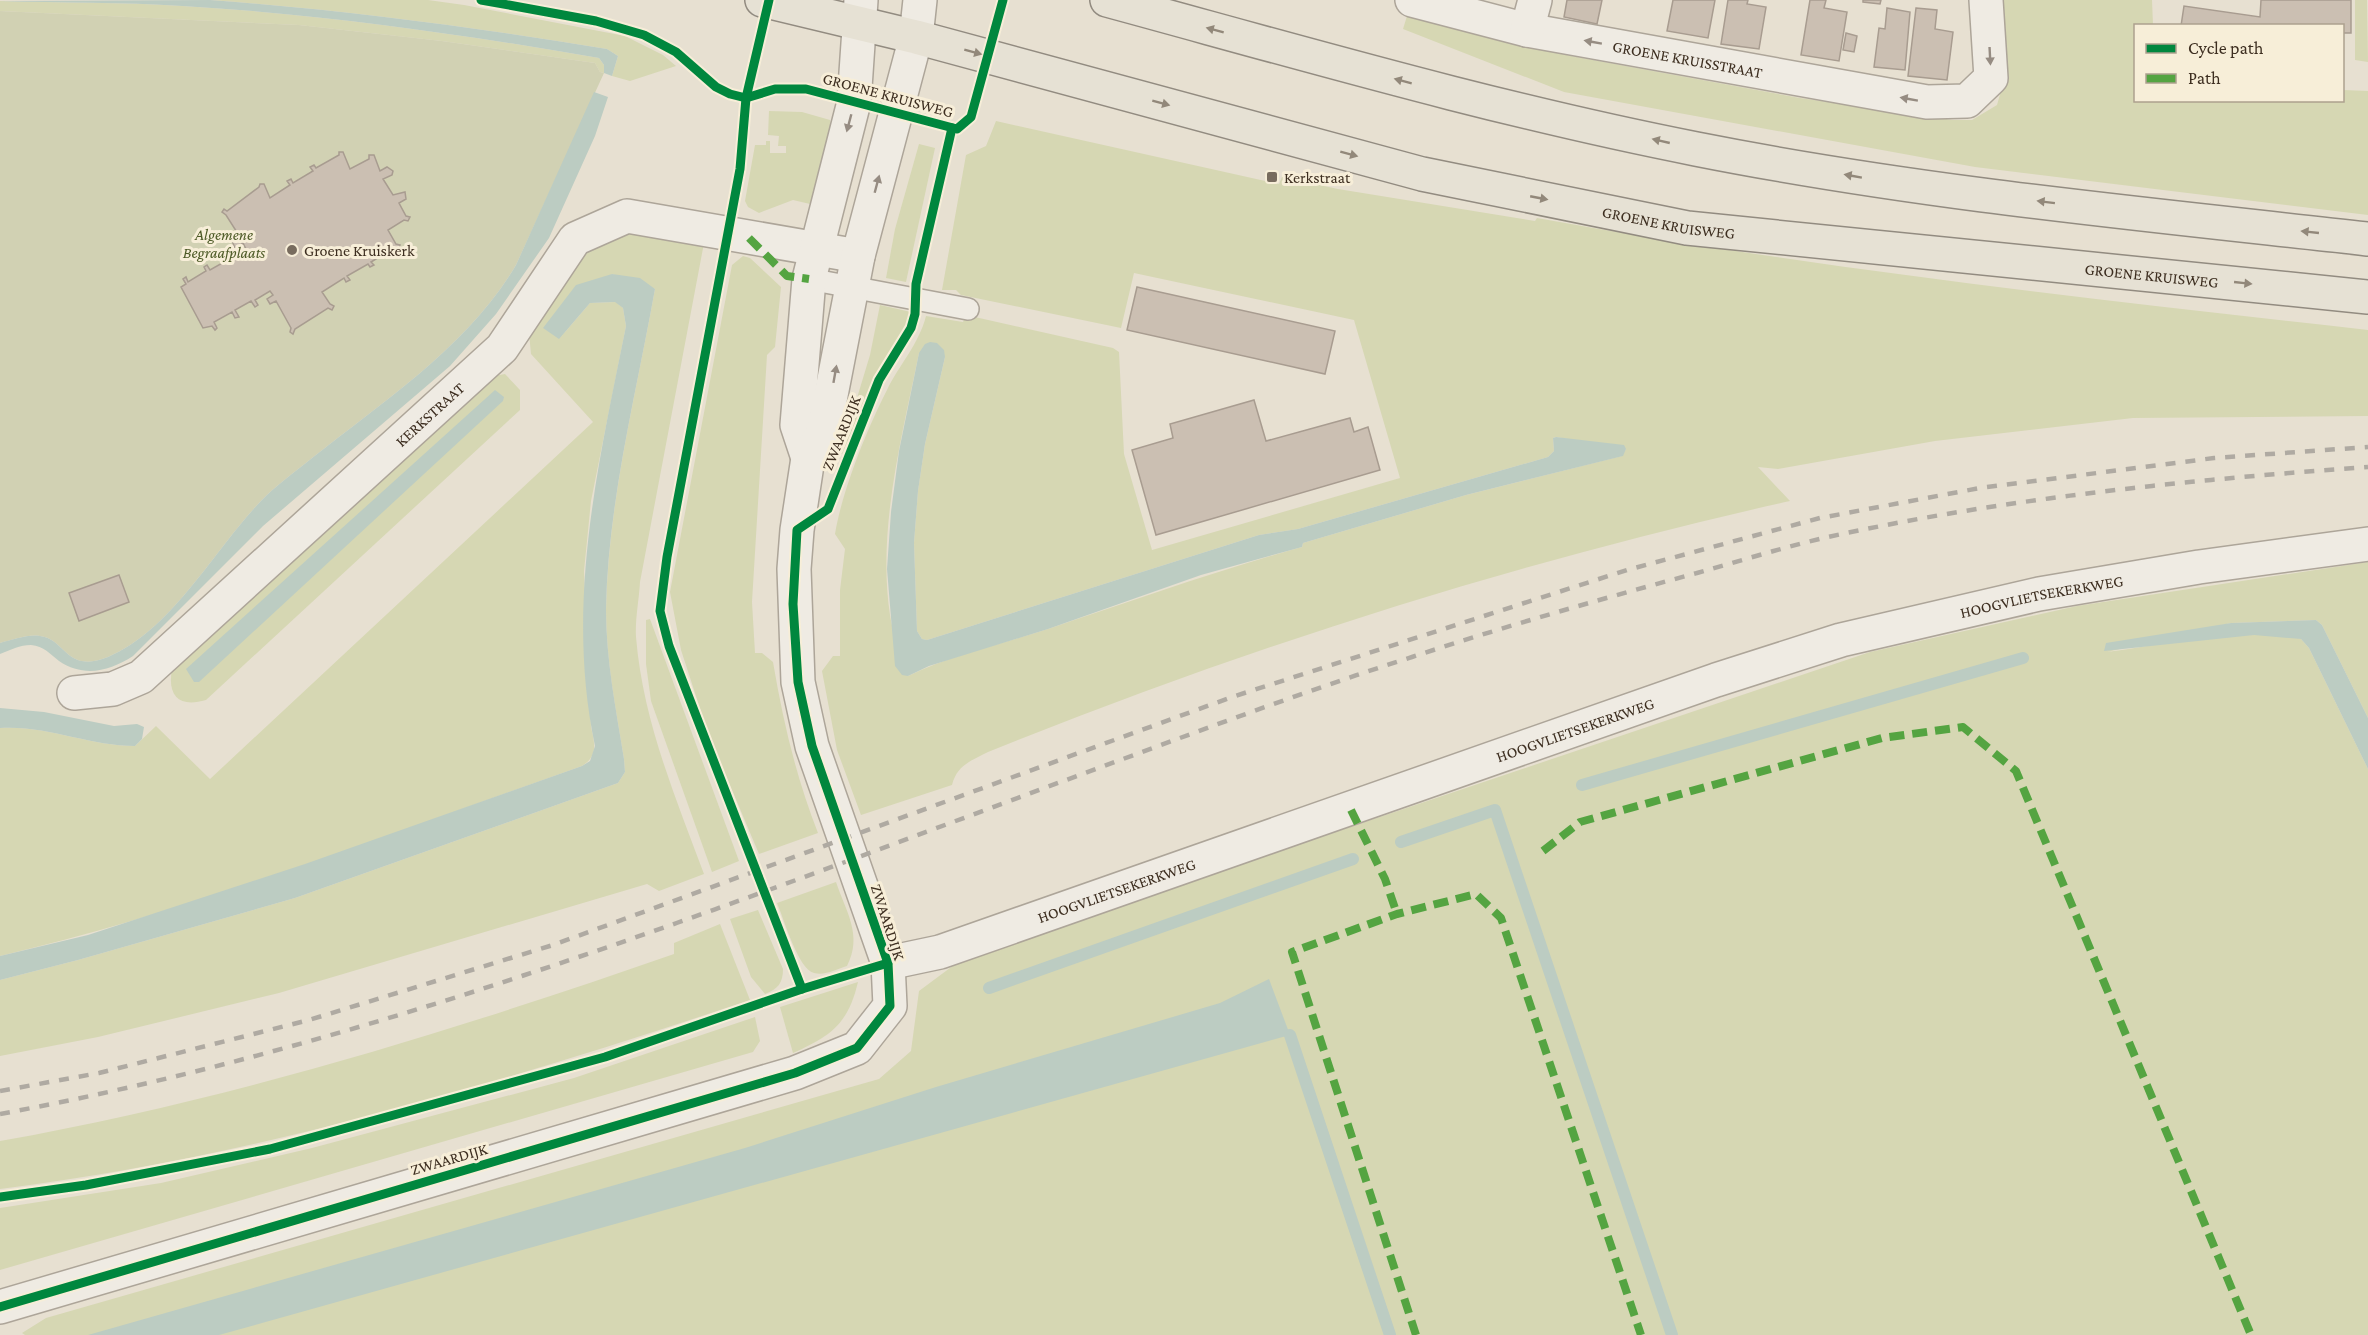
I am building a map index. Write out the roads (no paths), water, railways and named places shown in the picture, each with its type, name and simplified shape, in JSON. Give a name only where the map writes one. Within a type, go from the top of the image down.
[{"type":"main road","name":"GROENE KRUISWEG","points":[[762,0],[861,11],[916,37],[1422,174],[1687,228],[2368,297]]},
{"type":"main road","points":[[1107,0],[1460,96],[1695,149],[1908,186],[2368,239]]},
{"type":"street","name":"ZWAARDIJK","points":[[0,1307],[795,1073],[857,1048],[890,1006],[888,963],[812,746],[798,682],[794,569],[797,530],[808,458],[824,431],[854,271],[916,37],[920,0]]},
{"type":"street","name":"GROENE KRUISSTRAAT","points":[[1412,0],[1531,15],[1927,102],[1967,101],[1991,78],[1986,0]]},
{"type":"street","name":"ZWAARDIJK","points":[[808,458],[797,425],[807,258],[854,102],[861,11]]},
{"type":"street","name":"KERKSTRAAT","points":[[74,693],[96,693],[128,685],[150,669],[502,348],[575,238],[627,216],[854,271]]},
{"type":"street","name":"HOOGVLIETSEKERKWEG","points":[[888,963],[940,952],[1716,680],[1841,640],[2039,594],[2199,567],[2368,544]]},
{"type":"lane","points":[[854,271],[968,309]]},
{"type":"waterway","points":[[1582,785],[2023,658]]},
{"type":"waterway","points":[[1401,842],[1495,810],[1672,1335]]},
{"type":"waterway","points":[[989,988],[1353,859]]},
{"type":"waterway","points":[[1290,1035],[1390,1335]]},
{"type":"railway","points":[[0,1091],[99,1073],[309,1020],[553,945],[1232,697],[1627,570],[1820,518],[1980,488],[2214,458],[2368,447]]},
{"type":"railway","points":[[0,1114],[139,1085],[277,1050],[550,967],[818,872],[1371,670],[1589,603],[1779,550],[1895,523],[2029,501],[2232,478],[2368,467]]},
{"type":"place","name":"Kerkstraat","points":[[1272,177]]},
{"type":"place","name":"Groene Kruiskerk","points":[[292,250]]},
{"type":"park label","name":"Algemene Begraafplaats","points":[[224,243]]}]
